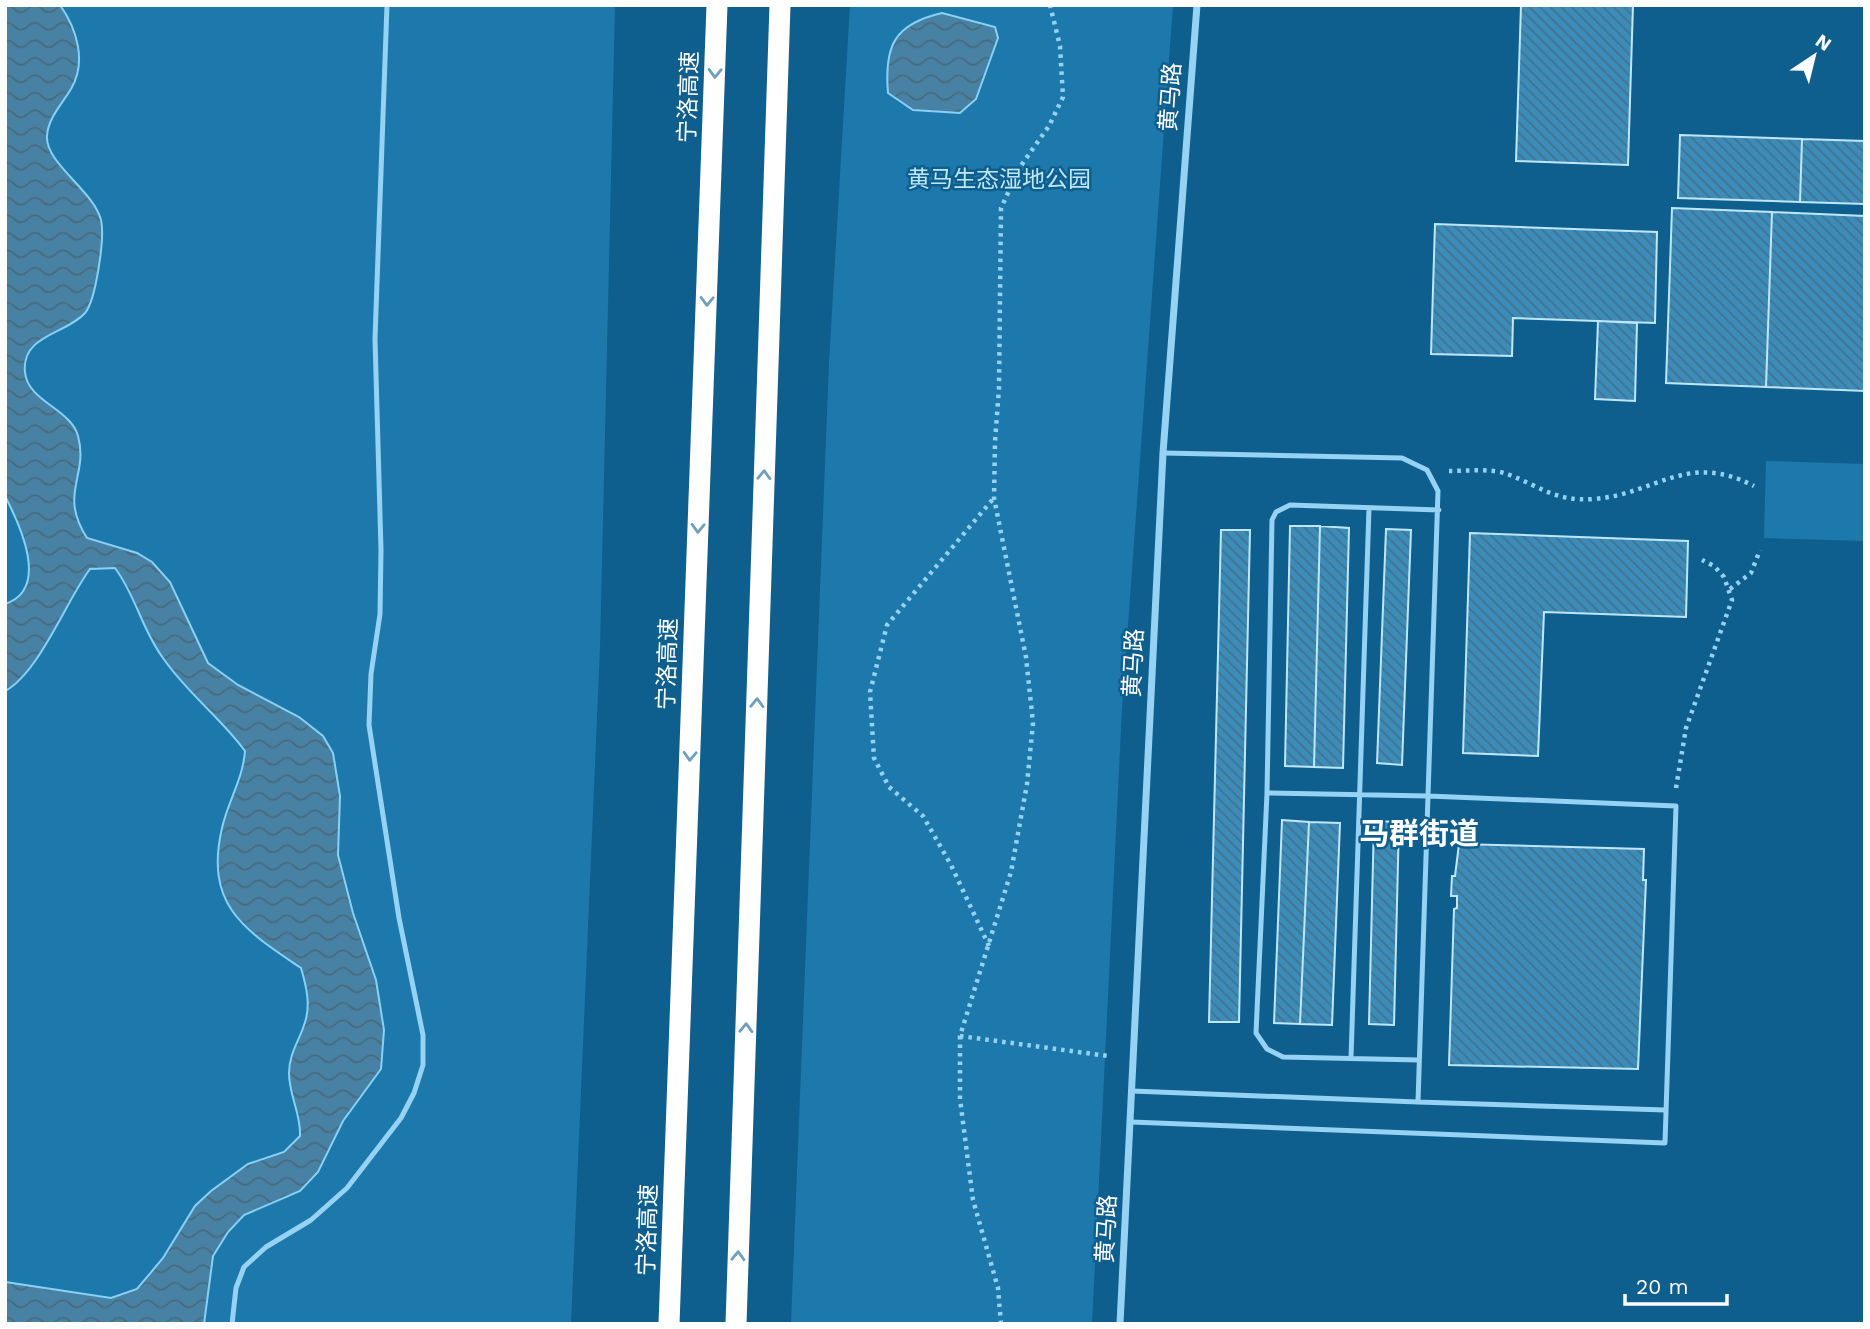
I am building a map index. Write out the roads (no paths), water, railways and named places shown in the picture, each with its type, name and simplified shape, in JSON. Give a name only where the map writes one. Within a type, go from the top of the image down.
[{"type":"highway","name":"宁洛高速","points":[[670,1324],[717,5]]},
{"type":"highway","points":[[736,1324],[780,5]]},
{"type":"street","name":"黄马路","points":[[1120,1324],[1163,453],[1197,5]]},
{"type":"lane","points":[[232,1324],[236,1288],[244,1267],[266,1247],[311,1220],[347,1188],[401,1118],[414,1093],[423,1065],[423,1035],[399,918],[369,725],[371,674],[380,614],[375,339],[387,5]]},
{"type":"lane","points":[[1163,453],[1402,458],[1427,470],[1438,491],[1418,1102]]},
{"type":"lane","points":[[1419,1060],[1274,1054],[1256,1033],[1267,793],[1272,520],[1276,512],[1290,505],[1439,510]]},
{"type":"lane","points":[[1350,1058],[1369,508]]},
{"type":"lane","points":[[1131,1122],[1665,1143],[1676,806],[1428,796],[1267,793]]},
{"type":"lane","points":[[1132,1091],[1665,1110]]},
{"type":"water","points":[[5,5],[60,5],[71,24],[78,46],[76,79],[53,117],[47,136],[48,146],[61,167],[97,209],[102,228],[99,268],[93,295],[85,313],[37,343],[30,350],[25,372],[33,390],[67,419],[78,436],[80,462],[74,496],[79,522],[87,538],[137,553],[152,562],[170,582],[208,663],[238,685],[299,717],[323,736],[333,753],[340,796],[338,855],[353,913],[376,980],[384,1030],[381,1069],[343,1121],[318,1172],[300,1191],[244,1215],[228,1232],[213,1256],[204,1324],[5,1324],[5,1282],[111,1298],[137,1289],[163,1258],[195,1206],[248,1164],[284,1152],[300,1136],[289,1073],[291,1059],[307,1015],[308,1002],[301,968],[247,928],[224,897],[219,877],[218,855],[222,828],[245,751],[163,658],[115,568],[90,569],[41,653],[17,682],[5,691],[5,604],[19,596],[26,585],[29,570],[23,538],[5,496]]},
{"type":"water","points":[[942,13],[995,27],[998,38],[976,99],[960,113],[913,110],[888,93],[888,62],[896,40],[913,24]]},
{"type":"district","name":"马群街道","points":[[1419,834]]},
{"type":"park label","name":"黄马生态湿地公园","points":[[999,179]]}]
